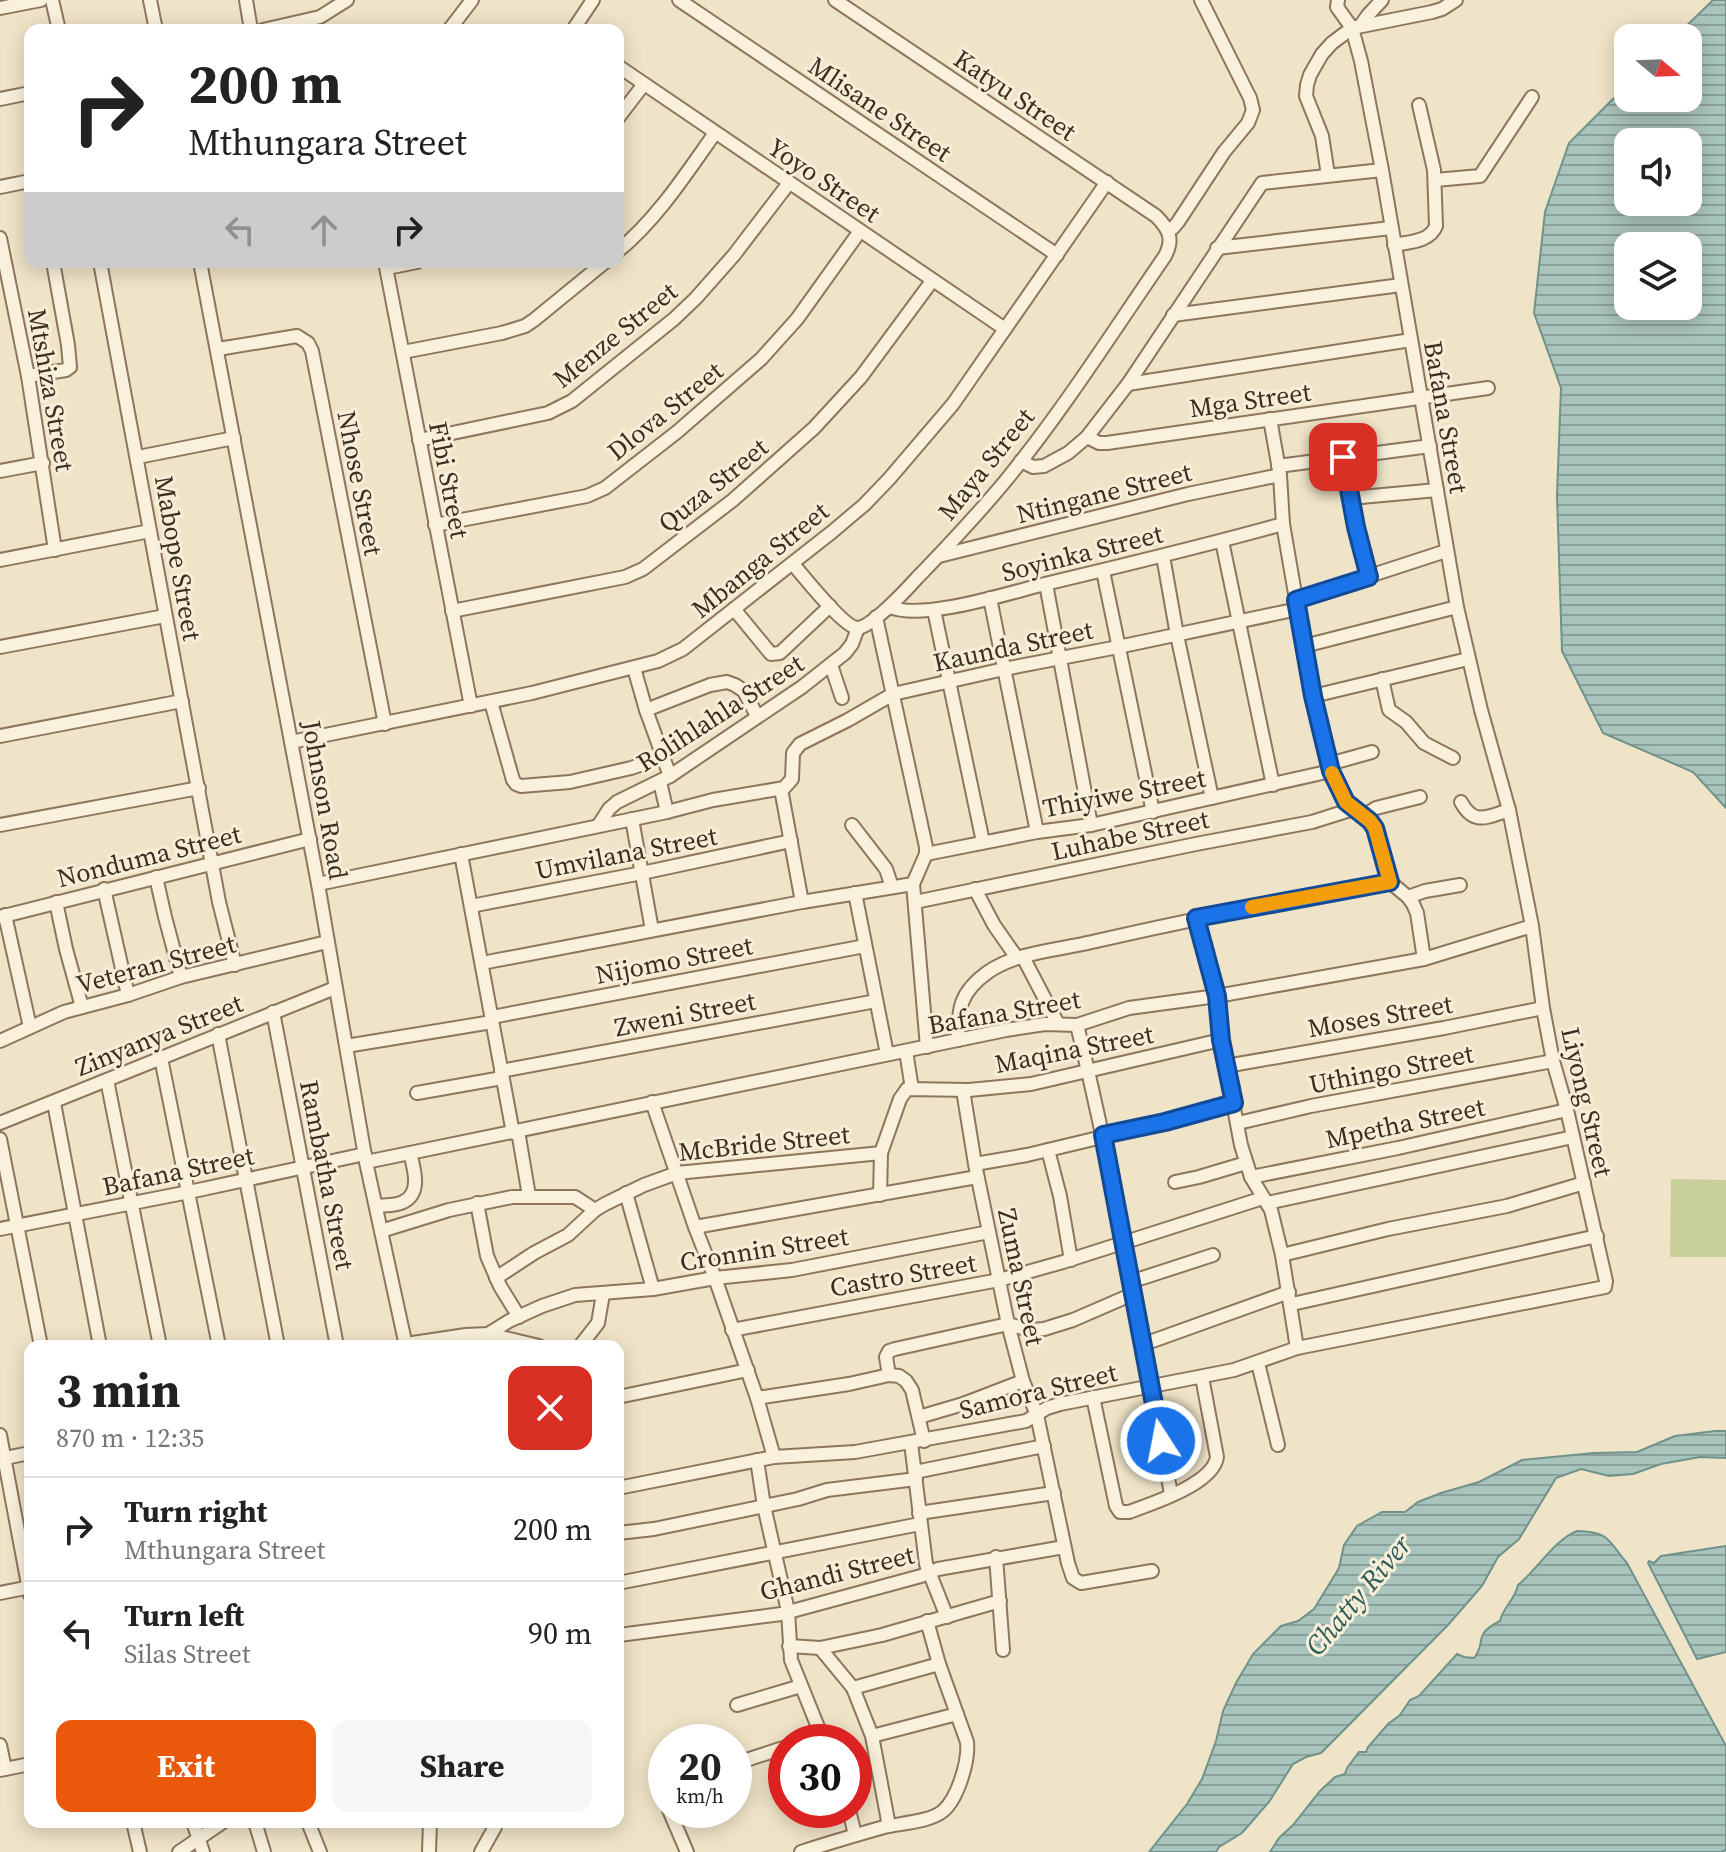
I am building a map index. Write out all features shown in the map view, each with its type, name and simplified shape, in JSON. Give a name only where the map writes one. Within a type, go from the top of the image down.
[{"type":"street","points":[[0,8],[41,0]]},
{"type":"street","points":[[52,0],[58,24]]},
{"type":"street","points":[[150,0],[155,24]]},
{"type":"street","points":[[246,0],[250,24]]},
{"type":"street","points":[[289,24],[320,17],[347,0]]},
{"type":"street","points":[[454,24],[472,0]]},
{"type":"street","points":[[577,24],[593,0]]},
{"type":"street","name":"Mlisane Street","points":[[679,0],[1057,255]]},
{"type":"street","name":"Katyu Street","points":[[835,0],[1107,182],[1156,216],[1168,229]]},
{"type":"street","points":[[1168,229],[1178,222],[1224,152],[1248,123],[1253,110],[1250,98],[1201,0]]},
{"type":"street","name":"Bafana Street","points":[[0,1229],[304,1167],[410,1153],[1030,1026],[1077,1025],[1129,1008],[1217,996],[1424,959],[1532,926],[1509,810],[1468,659],[1446,551],[1357,27],[1337,7],[1338,0]]},
{"type":"street","points":[[1328,175],[1322,136],[1306,96],[1307,85],[1324,51],[1357,27],[1382,0]]},
{"type":"street","points":[[1357,27],[1432,12],[1456,0]]},
{"type":"street","name":"Yoyo Street","points":[[624,70],[1005,329]]},
{"type":"street","points":[[624,110],[644,84]]},
{"type":"street","points":[[0,99],[24,94]]},
{"type":"street","points":[[1435,180],[1480,176],[1532,97]]},
{"type":"street","points":[[1394,245],[1422,239],[1433,233],[1436,221],[1431,152],[1419,105]]},
{"type":"street","points":[[624,245],[667,199],[715,133]]},
{"type":"street","points":[[1021,461],[1036,468],[1044,466],[1068,453],[1087,437],[1128,384],[1262,183],[1382,170]]},
{"type":"street","points":[[0,187],[24,182]]},
{"type":"street","name":"Mbanga Street","points":[[291,742],[491,702],[634,668],[667,658],[683,649],[793,564],[864,505],[889,479],[953,404],[1107,182]]},
{"type":"street","name":"Menze Street","points":[[419,440],[548,413],[572,401],[696,298],[734,255],[789,183]]},
{"type":"street","points":[[1217,248],[1391,228]]},
{"type":"street","name":"Maya Street","points":[[858,628],[890,607],[939,556],[1021,461],[1165,256],[1170,243],[1168,229]]},
{"type":"street","name":"Dlova Street","points":[[435,525],[579,498],[605,488],[677,432],[761,359],[797,319],[860,231]]},
{"type":"street","name":"Mtshiza Street","points":[[0,238],[28,376],[55,550]]},
{"type":"street","points":[[28,376],[70,367],[54,268]]},
{"type":"street","name":"Mabope Street","points":[[101,268],[223,921],[235,965]]},
{"type":"street","name":"Johnson Road","points":[[201,268],[310,839],[366,1158],[405,1340]]},
{"type":"street","name":"Fibi Street","points":[[387,268],[471,706]]},
{"type":"street","points":[[403,352],[525,326],[598,268]]},
{"type":"street","name":"Quza Street","points":[[452,611],[625,577],[643,569],[733,500],[823,420],[861,377],[932,281]]},
{"type":"street","points":[[1173,315],[1401,285]]},
{"type":"street","name":"Nhose Street","points":[[218,349],[297,336],[308,343],[312,351],[385,724]]},
{"type":"street","points":[[1128,384],[1411,340]]},
{"type":"street","name":"Mga Street","points":[[1087,437],[1107,443],[1488,388]]},
{"type":"street","points":[[1270,419],[1279,471],[1283,524],[1304,646],[1330,767],[1340,792],[1375,828],[1390,882],[1408,897],[1417,913],[1424,959]]},
{"type":"street","points":[[138,457],[234,438]]},
{"type":"street","name":"Ntingane Street","points":[[939,556],[1279,471],[1343,457],[1430,446]]},
{"type":"street","points":[[1343,457],[1369,577]]},
{"type":"street","points":[[0,471],[43,463]]},
{"type":"street","points":[[1350,498],[1437,490]]},
{"type":"street","name":"Soyinka Street","points":[[890,607],[906,611],[934,610],[1103,571],[1283,524]]},
{"type":"street","points":[[0,560],[150,531]]},
{"type":"street","points":[[1222,541],[1273,785]]},
{"type":"street","name":"Kaunda Street","points":[[781,789],[787,787],[792,779],[793,753],[800,744],[893,694],[1238,622],[1297,605],[1446,551]]},
{"type":"street","points":[[1163,556],[1212,798]]},
{"type":"street","points":[[793,564],[845,622],[858,628]]},
{"type":"street","points":[[1103,571],[1153,812]]},
{"type":"street","points":[[1046,584],[1091,825]]},
{"type":"street","points":[[990,598],[1037,832]]},
{"type":"street","points":[[734,609],[771,654],[780,653],[830,606]]},
{"type":"street","points":[[1304,646],[1457,607]]},
{"type":"street","points":[[934,610],[983,842]]},
{"type":"street","points":[[0,647],[165,616]]},
{"type":"street","points":[[876,617],[925,841],[926,854],[913,884],[927,1047]]},
{"type":"street","name":"Rolihlahla Street","points":[[598,826],[612,806],[665,779],[831,665],[852,644],[858,628]]},
{"type":"street","points":[[1313,696],[1468,659]]},
{"type":"street","points":[[831,665],[842,698]]},
{"type":"street","points":[[634,668],[663,757],[667,812]]},
{"type":"street","points":[[1382,679],[1389,710],[1406,722],[1424,743],[1453,758]]},
{"type":"street","points":[[646,710],[710,685],[727,682],[744,691],[757,716]]},
{"type":"street","points":[[0,736],[182,701]]},
{"type":"street","points":[[491,702],[513,780],[521,786],[570,782],[663,757]]},
{"type":"street","name":"Thiyiwe Street","points":[[926,854],[1037,832],[1091,825],[1273,785],[1372,752]]},
{"type":"street","points":[[0,825],[199,788]]},
{"type":"street","points":[[318,884],[713,800],[781,789],[802,902]]},
{"type":"street","name":"Luhabe Street","points":[[915,902],[1312,822],[1420,797]]},
{"type":"street","points":[[1461,802],[1465,811],[1475,818],[1509,810]]},
{"type":"street","points":[[632,819],[652,930]]},
{"type":"street","points":[[852,825],[886,869],[892,887]]},
{"type":"street","name":"Nonduma Street","points":[[2,916],[310,839]]},
{"type":"street","name":"Umvilana Street","points":[[471,906],[791,841]]},
{"type":"street","points":[[461,854],[502,1075],[529,1196]]},
{"type":"street","points":[[156,877],[181,977]]},
{"type":"street","points":[[958,1040],[958,1016],[965,995],[987,973],[1020,958],[1196,918],[1390,882]]},
{"type":"street","points":[[482,963],[913,884]]},
{"type":"street","points":[[1408,897],[1460,885]]},
{"type":"street","points":[[104,889],[128,995]]},
{"type":"street","points":[[975,889],[994,925],[1020,958],[1058,1024]]},
{"type":"street","points":[[855,893],[887,1054]]},
{"type":"street","points":[[56,902],[82,1007]]},
{"type":"street","points":[[2,916],[30,1027]]},
{"type":"street","points":[[1196,918],[1217,996],[1221,1040],[1246,1163],[1271,1210],[1282,1255],[1297,1348]]},
{"type":"street","name":"Liyong Street","points":[[1532,926],[1553,1061],[1597,1236],[1605,1287]]},
{"type":"street","name":"Veteran Street","points":[[0,1041],[64,1012],[181,977],[327,942]]},
{"type":"street","name":"Nijomo Street","points":[[346,1046],[865,946]]},
{"type":"street","name":"Zinyanya Street","points":[[0,1123],[335,988]]},
{"type":"street","name":"Zweni Street","points":[[417,1093],[876,1001]]},
{"type":"street","name":"Moses Street","points":[[1226,1066],[1543,1008]]},
{"type":"street","name":"Rambatha Street","points":[[273,1012],[336,1340]]},
{"type":"street","points":[[1077,1025],[1103,1135],[1171,1494]]},
{"type":"street","points":[[218,1034],[277,1340]]},
{"type":"street","name":"Maqina Street","points":[[912,1089],[963,1090],[1031,1084],[1221,1040]]},
{"type":"street","points":[[880,1195],[881,1153],[902,1094],[912,1089],[906,1051]]},
{"type":"street","points":[[161,1058],[218,1340]]},
{"type":"street","name":"Uthingo Street","points":[[1238,1123],[1311,1106],[1553,1061]]},
{"type":"street","points":[[107,1080],[159,1340]]},
{"type":"street","name":"Zuma Street","points":[[963,1090],[1008,1324],[1023,1381],[1037,1415],[1073,1578],[1081,1583],[1152,1571]]},
{"type":"street","points":[[652,1102],[748,1370],[774,1457]]},
{"type":"street","points":[[54,1103],[99,1340]]},
{"type":"street","points":[[695,1227],[880,1195],[1234,1103]]},
{"type":"street","name":"Mpetha Street","points":[[1251,1177],[1567,1110]]},
{"type":"street","name":"Castro Street","points":[[732,1330],[999,1280],[1265,1200],[1573,1137]]},
{"type":"street","points":[[0,1139],[40,1340]]},
{"type":"street","points":[[1048,1150],[1071,1260]]},
{"type":"street","points":[[376,1206],[403,1202],[414,1190],[410,1153]]},
{"type":"street","name":"McBride Street","points":[[496,1278],[575,1231],[595,1210],[626,1193],[677,1173],[881,1153]]},
{"type":"street","points":[[1175,1182],[1246,1163]]},
{"type":"street","points":[[1282,1255],[1388,1229],[1507,1206],[1584,1183]]},
{"type":"street","points":[[626,1193],[653,1289]]},
{"type":"street","points":[[381,1231],[497,1199],[575,1197],[595,1210]]},
{"type":"street","points":[[477,1203],[483,1239],[496,1278],[519,1317]]},
{"type":"street","name":"Cronnin Street","points":[[488,1334],[569,1296],[653,1289],[715,1278],[792,1270],[989,1232]]},
{"type":"street","points":[[1144,1344],[1290,1298],[1597,1236]]},
{"type":"street","points":[[889,1375],[886,1357],[889,1351],[1008,1324],[1030,1330],[1044,1329],[1073,1320],[1132,1288],[1213,1255]]},
{"type":"street","name":"Samora Street","points":[[624,1487],[774,1457],[855,1452],[1026,1421],[1053,1406],[1234,1370],[1297,1348],[1605,1287]]},
{"type":"street","points":[[585,1340],[598,1323],[603,1294]]},
{"type":"street","points":[[436,1340],[488,1334],[514,1340]]},
{"type":"street","points":[[1258,1363],[1278,1445]]},
{"type":"street","points":[[624,1396],[748,1370]]},
{"type":"street","points":[[757,1398],[889,1375],[902,1378],[909,1385],[919,1417],[915,1475],[926,1564],[947,1617]]},
{"type":"street","points":[[1093,1397],[1117,1509],[1129,1512],[1196,1483],[1217,1462],[1202,1377]]},
{"type":"street","points":[[919,1417],[1023,1381]]},
{"type":"street","points":[[0,1435],[24,1566]]},
{"type":"street","points":[[624,1532],[654,1529],[1044,1446]]},
{"type":"street","points":[[2,1459],[24,1454]]},
{"type":"street","points":[[757,1460],[788,1611],[791,1660],[817,1724]]},
{"type":"street","points":[[624,1582],[775,1553],[920,1518],[1054,1493]]},
{"type":"street","name":"Ghandi Street","points":[[624,1633],[776,1615],[938,1569],[1064,1547]]},
{"type":"street","points":[[996,1557],[1003,1650]]},
{"type":"street","points":[[0,1593],[24,1591]]},
{"type":"street","points":[[789,1646],[820,1648],[882,1635],[1000,1601]]},
{"type":"street","points":[[801,1852],[855,1835],[932,1817],[945,1809],[950,1801],[964,1772],[967,1742],[927,1621]]},
{"type":"street","points":[[820,1648],[853,1688],[867,1724]]},
{"type":"street","points":[[853,1688],[939,1664]]},
{"type":"street","points":[[737,1705],[801,1686]]},
{"type":"street","points":[[889,1826],[872,1736],[957,1714]]},
{"type":"street","points":[[0,1745],[2,1770],[24,1765]]},
{"type":"street","points":[[134,1828],[140,1852]]},
{"type":"street","points":[[195,1828],[203,1852]]},
{"type":"street","points":[[179,1852],[214,1828]]},
{"type":"street","points":[[257,1828],[264,1852]]},
{"type":"street","points":[[310,1828],[320,1852]]},
{"type":"street","points":[[429,1852],[430,1828]]},
{"type":"street","points":[[481,1852],[493,1828]]},
{"type":"street","points":[[677,1828],[687,1852]]},
{"type":"street","points":[[853,1828],[855,1835]]},
{"type":"green space","points":[[1671,1179],[1726,1180],[1726,1257],[1670,1257]]},
{"type":"water","points":[[1713,0],[1726,0],[1726,808],[1693,772],[1603,733],[1562,651],[1557,496],[1561,388],[1534,313],[1545,212],[1569,143],[1614,98],[1614,112],[1702,112],[1702,24],[1688,24]]},
{"type":"water","name":"Chatty River","points":[[1726,1431],[1726,1458],[1700,1457],[1661,1464],[1633,1474],[1609,1476],[1581,1469],[1556,1478],[1519,1539],[1498,1557],[1482,1586],[1448,1625],[1321,1753],[1293,1764],[1269,1802],[1242,1833],[1216,1852],[1149,1852],[1187,1804],[1202,1779],[1223,1711],[1253,1654],[1281,1626],[1298,1621],[1314,1609],[1339,1568],[1344,1545],[1357,1526],[1382,1512],[1405,1512],[1418,1502],[1479,1482],[1522,1460],[1637,1452],[1675,1436]]},
{"type":"water","points":[[1577,1531],[1596,1533],[1608,1539],[1627,1563],[1726,1746],[1726,1850],[1270,1852],[1320,1791],[1335,1777],[1345,1774],[1359,1752],[1366,1752],[1410,1700],[1419,1696],[1457,1654],[1474,1658],[1483,1635],[1500,1621],[1518,1585],[1553,1548]]},
{"type":"water","points":[[1726,1546],[1726,1652],[1697,1659],[1648,1563],[1654,1563],[1661,1556]]},
{"type":"slow traffic","points":[[1252,907],[1390,882],[1375,828],[1346,802],[1332,773]]},
{"type":"route","points":[[1161,1441],[1103,1135],[1234,1103],[1221,1040],[1217,996],[1196,918],[1390,882],[1375,828],[1346,802],[1331,771],[1313,696],[1296,600],[1369,577],[1343,457]]}]
